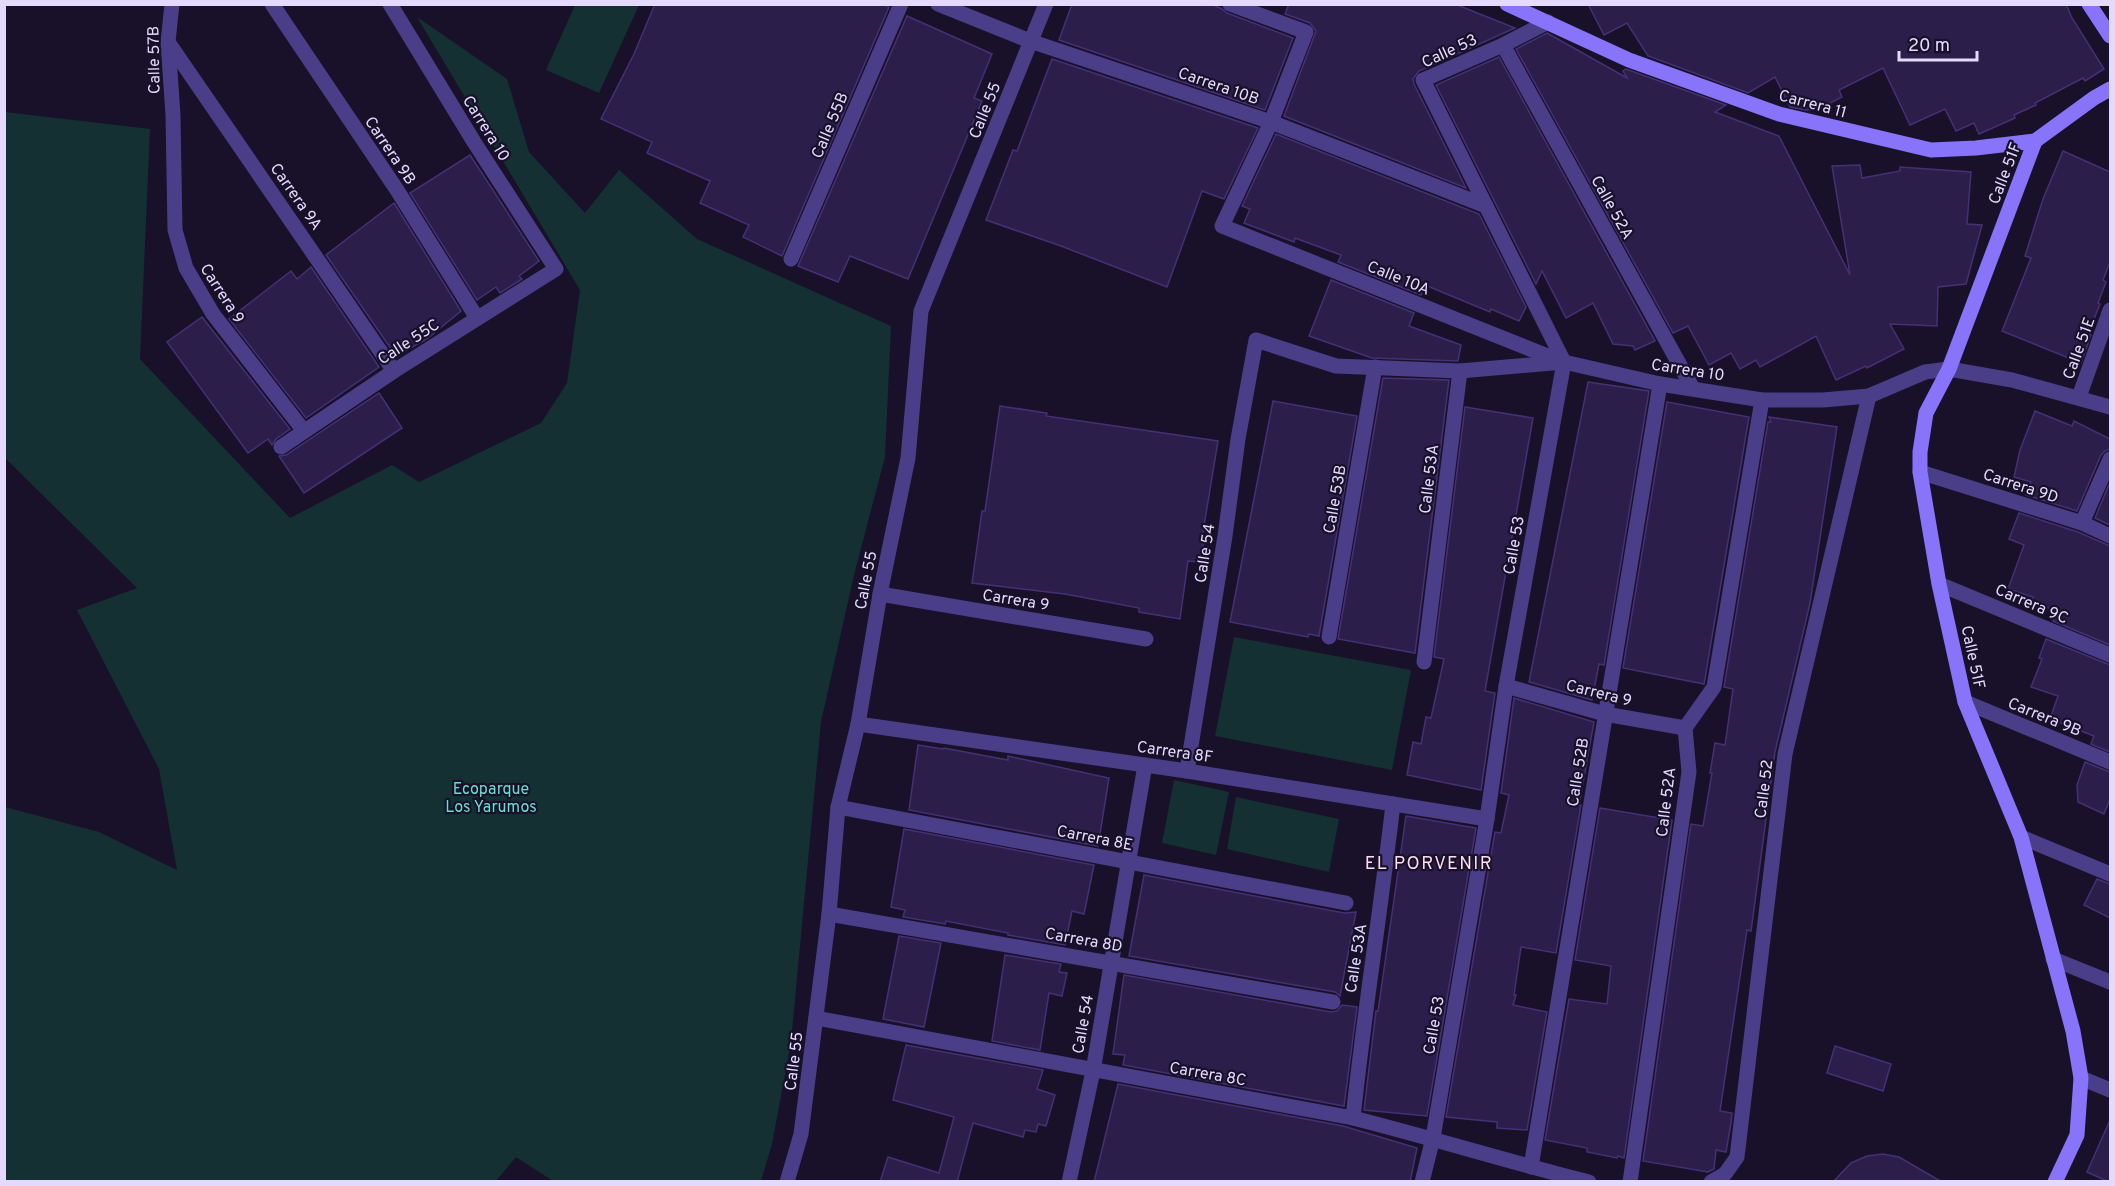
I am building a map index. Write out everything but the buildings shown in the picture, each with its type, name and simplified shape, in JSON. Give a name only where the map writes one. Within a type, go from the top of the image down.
[{"type":"street","name":"Calle 57B","points":[[172,4],[168,42],[173,115]]},
{"type":"street","name":"Carrera 9B","points":[[272,4],[397,190],[477,318]]},
{"type":"street","name":"Carrera 10","points":[[390,4],[474,142],[556,269]]},
{"type":"street","name":"Calle 55B","points":[[791,260],[901,4]]},
{"type":"street","name":"Carrera 10B","points":[[938,4],[1030,41],[1271,122],[1486,206]]},
{"type":"street","name":"Calle 55","points":[[787,1182],[801,1134],[829,914],[838,807],[858,724],[880,594],[908,458],[921,311],[1046,4]]},
{"type":"street","points":[[1230,4],[1268,11],[1306,32],[1271,122]]},
{"type":"street","name":"Carrera 11","points":[[1507,4],[1651,69],[1779,114],[1931,150],[1976,148],[2035,141],[2110,89]]},
{"type":"street","points":[[2089,4],[2110,36]]},
{"type":"street","name":"Calle 53","points":[[1422,1182],[1432,1138],[1506,686],[1564,362],[1423,80],[1503,45],[1548,22]]},
{"type":"street","name":"Carrera 9A","points":[[168,42],[394,371]]},
{"type":"street","name":"Calle 52A","points":[[1503,45],[1692,387]]},
{"type":"street","name":"Carrera 9","points":[[173,115],[175,230],[186,268],[213,314],[304,431]]},
{"type":"street","name":"Calle 10A","points":[[1271,122],[1222,225],[1564,362]]},
{"type":"street","name":"Calle 51F","points":[[2035,141],[1949,369],[1926,413],[1920,452],[1920,472],[1939,584],[1965,702],[2021,837],[2073,1031],[2081,1078],[2077,1135],[2055,1182]]},
{"type":"street","name":"Calle 55C","points":[[282,447],[394,371],[556,269]]},
{"type":"street","name":"Calle 51E","points":[[2079,397],[2110,310]]},
{"type":"street","name":"Carrera 10","points":[[1256,340],[1336,366],[1460,371],[1564,362],[1660,384],[1692,387],[1762,400],[1823,400],[1869,396],[1925,372],[1949,369],[2012,380],[2110,407]]},
{"type":"street","name":"Calle 54","points":[[1187,771],[1225,536],[1238,439],[1256,340]]},
{"type":"street","name":"Calle 53B","points":[[1329,637],[1375,367]]},
{"type":"street","name":"Calle 53A","points":[[1424,662],[1460,371]]},
{"type":"street","name":"Calle 52B","points":[[1531,1167],[1660,384]]},
{"type":"street","name":"Calle 52","points":[[1711,1182],[1725,1174],[1737,1157],[1785,754],[1869,396]]},
{"type":"street","points":[[1685,728],[1714,687],[1762,400]]},
{"type":"street","points":[[2082,523],[2110,459]]},
{"type":"street","name":"Carrera 9D","points":[[1920,472],[2082,523],[2110,536]]},
{"type":"street","name":"Carrera 9C","points":[[1939,584],[2110,655]]},
{"type":"street","name":"Carrera 9","points":[[880,594],[1146,639]]},
{"type":"street","name":"Carrera 9","points":[[1506,686],[1605,714],[1685,728]]},
{"type":"street","name":"Carrera 9B","points":[[1965,702],[2110,762]]},
{"type":"street","name":"Carrera 8F","points":[[858,724],[1187,771],[1486,819]]},
{"type":"street","name":"Calle 52A","points":[[1630,1182],[1689,772],[1685,728]]},
{"type":"street","name":"Calle 54","points":[[1069,1182],[1093,1071],[1145,765]]},
{"type":"street","name":"Calle 53A","points":[[1353,1118],[1365,1007],[1393,804]]},
{"type":"street","name":"Carrera 8E","points":[[838,807],[1346,903]]},
{"type":"street","points":[[2021,837],[2110,874]]},
{"type":"street","name":"Carrera 8D","points":[[829,914],[1333,1002]]},
{"type":"street","points":[[2053,959],[2110,982]]},
{"type":"street","name":"Carrera 8C","points":[[816,1018],[1353,1118],[1589,1182]]},
{"type":"street","points":[[2081,1078],[2110,1090]]},
{"type":"green space","points":[[575,5],[639,5],[599,93],[546,70]]},
{"type":"green space","name":"Ecoparque Los Yarumos","points":[[417,17],[507,79],[529,152],[585,213],[619,170],[697,239],[891,326],[885,457],[854,575],[821,722],[791,1042],[772,1144],[761,1181],[553,1181],[516,1157],[495,1182],[5,1181],[5,807],[99,832],[177,870],[159,769],[77,610],[137,588],[5,458],[5,112],[150,129],[140,359],[290,518],[392,465],[419,482],[541,423],[567,383],[580,290]]},
{"type":"green space","points":[[1234,637],[1411,670],[1392,770],[1215,736]]},
{"type":"green space","points":[[1174,780],[1229,792],[1216,855],[1162,843]]},
{"type":"green space","points":[[1236,797],[1339,819],[1329,872],[1227,849]]},
{"type":"district","name":"EL PORVENIR","points":[[1429,863]]}]
